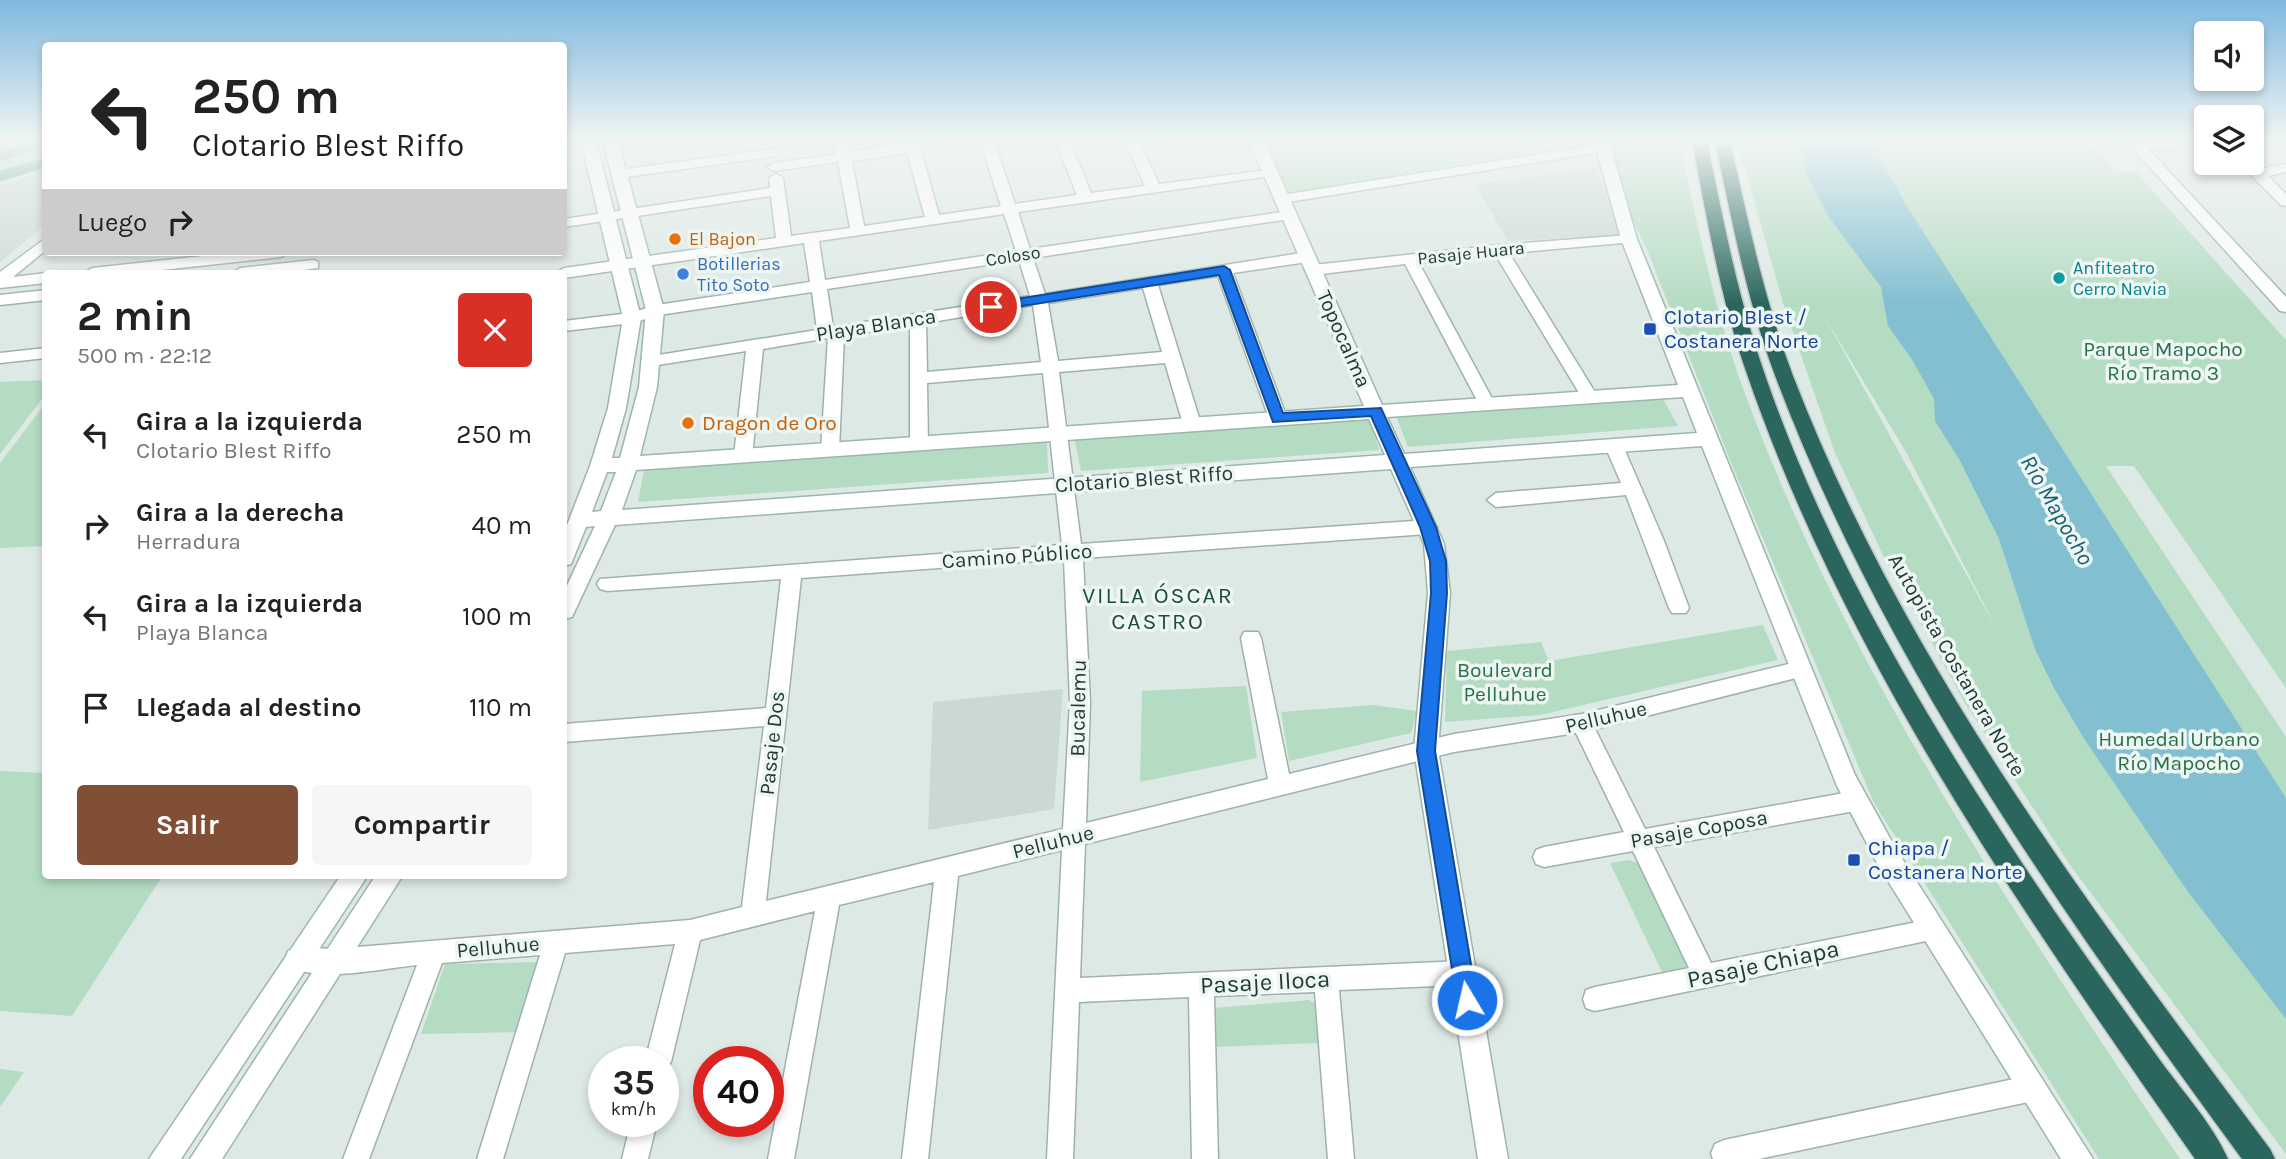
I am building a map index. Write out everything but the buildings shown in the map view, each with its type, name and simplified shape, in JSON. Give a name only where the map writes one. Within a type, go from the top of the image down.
[{"type":"highway","points":[[1710,195],[1730,289],[1756,375],[1805,499],[1848,588],[1923,723],[2033,901],[2213,1159]]},
{"type":"highway","name":"Autopista Costanera Norte","points":[[1735,195],[1779,360],[1815,451],[1867,560],[1942,695],[2046,862],[2150,1010],[2260,1159]]},
{"type":"street","points":[[567,551],[600,466],[617,408],[632,318],[601,195]]},
{"type":"street","points":[[567,604],[628,464],[652,361],[655,310],[625,195]]},
{"type":"street","points":[[567,223],[607,218],[629,211],[747,195]]},
{"type":"street","points":[[778,195],[784,243]]},
{"type":"street","points":[[851,195],[858,232]]},
{"type":"street","points":[[926,195],[933,221]]},
{"type":"street","name":"Bucalemu","points":[[1005,195],[1040,300],[1051,367],[1073,552],[1080,663],[1060,1159]]},
{"type":"street","points":[[1084,195],[1086,199]]},
{"type":"street","points":[[567,273],[1113,195]]},
{"type":"street","name":"Topocalma","points":[[1280,195],[1428,527],[1439,577],[1426,751],[1493,1159]]},
{"type":"street","name":"Coloso","points":[[567,326],[632,318],[655,310],[1024,254],[1346,195]]},
{"type":"street","points":[[1616,195],[1629,239],[1855,801],[1932,930],[2078,1159]]},
{"type":"street","points":[[2183,195],[2286,307]]},
{"type":"street","points":[[811,239],[818,285],[831,332],[830,450]]},
{"type":"street","name":"Pasaje Huara","points":[[1310,263],[1410,259],[1629,239]]},
{"type":"street","points":[[0,281],[42,245]]},
{"type":"street","points":[[1499,249],[1590,397]]},
{"type":"street","points":[[119,270],[245,256]]},
{"type":"street","points":[[1410,259],[1487,404]]},
{"type":"street","points":[[262,270],[314,263]]},
{"type":"street","name":"Playa Blanca","points":[[652,361],[1224,270],[1310,263]]},
{"type":"street","points":[[1224,270],[1278,418]]},
{"type":"street","points":[[0,281],[42,278]]},
{"type":"street","points":[[1149,282],[1192,424]]},
{"type":"street","points":[[0,300],[42,295]]},
{"type":"street","points":[[918,319],[919,444]]},
{"type":"street","points":[[743,456],[755,345]]},
{"type":"street","points":[[0,358],[42,353]]},
{"type":"street","points":[[918,378],[1172,357]]},
{"type":"street","points":[[600,466],[1689,390]]},
{"type":"street","name":"Clotario Blest Riffo","points":[[580,520],[1708,439]]},
{"type":"street","points":[[1614,446],[1679,608]]},
{"type":"street","points":[[1496,500],[1633,488]]},
{"type":"street","name":"Camino Público","points":[[607,584],[1428,527]]},
{"type":"street","name":"Pasaje Dos","points":[[753,915],[792,571]]},
{"type":"street","points":[[1251,638],[1280,786]]},
{"type":"street","name":"Pelluhue","points":[[297,959],[333,961],[690,930],[1482,737],[1582,723],[1801,669]]},
{"type":"street","points":[[567,733],[775,716]]},
{"type":"street","points":[[1582,723],[1705,976]]},
{"type":"street","name":"Pasaje Coposa","points":[[1544,858],[1855,801]]},
{"type":"street","points":[[915,1159],[947,868]]},
{"type":"street","points":[[164,1159],[352,879]]},
{"type":"street","points":[[205,1159],[387,879]]},
{"type":"street","points":[[781,1159],[829,897]]},
{"type":"street","points":[[662,1046],[690,930]]},
{"type":"street","name":"Pasaje Chiapa","points":[[1595,999],[1932,930]]},
{"type":"street","points":[[490,1159],[556,942]]},
{"type":"street","points":[[356,1159],[434,953]]},
{"type":"street","name":"Pasaje Iloca","points":[[1068,991],[1463,973]]},
{"type":"street","points":[[1326,979],[1341,1159]]},
{"type":"street","points":[[1201,985],[1205,1159]]},
{"type":"street","points":[[1724,1153],[2033,1088]]},
{"type":"street","points":[[635,1159],[640,1137]]},
{"type":"shaded area","points":[[0,195],[42,195],[42,227],[0,262]]},
{"type":"shaded area","points":[[1481,195],[1606,195],[1621,235],[1508,241]]},
{"type":"shaded area","points":[[1063,689],[1054,809],[928,830],[933,702]]},
{"type":"green space","points":[[1622,195],[1691,195],[1707,268],[1733,360],[1785,494],[1832,594],[1939,788],[2057,975],[2180,1159],[2099,1159],[1874,803],[1732,465],[1646,247]]},
{"type":"green space","points":[[1752,195],[2157,195],[2286,340],[2286,688],[2134,466],[2106,466],[2286,737],[2286,1154],[2070,865],[1965,703],[1883,555],[1835,453],[1784,306]],"holes":[[[1824,316],[1906,452],[1997,630]]]},
{"type":"green space","points":[[42,380],[42,399],[0,454],[0,382]]},
{"type":"green space","points":[[1662,397],[1678,426],[1408,447],[1396,416]]},
{"type":"green space","points":[[42,408],[42,546],[0,548],[0,463]]},
{"type":"green space","points":[[1370,418],[1379,450],[1081,471],[1074,437]]},
{"type":"green space","points":[[1047,439],[1048,473],[638,502],[644,470]]},
{"type":"green space","name":"Boulevard Pelluhue","points":[[1763,625],[1778,660],[1540,715],[1445,722],[1447,651],[1541,642],[1549,661]]},
{"type":"green space","points":[[1246,686],[1257,758],[1140,782],[1142,691]]},
{"type":"green space","points":[[1373,705],[1417,711],[1411,733],[1289,761],[1281,712]]},
{"type":"green space","points":[[0,771],[42,773],[42,879],[160,879],[72,1016],[0,1011]]},
{"type":"green space","points":[[1629,860],[1641,864],[1688,955],[1686,967],[1662,972],[1610,863]]},
{"type":"green space","points":[[540,962],[520,1032],[421,1034],[445,964]]},
{"type":"green space","points":[[1309,1000],[1319,1006],[1318,1043],[1215,1047],[1213,1008]]},
{"type":"green space","points":[[0,1069],[24,1072],[0,1107]]},
{"type":"water","name":"Río Mapocho","points":[[1817,195],[1901,195],[2286,798],[2286,1019],[2186,889],[2085,740],[2054,688],[2035,649],[1999,539],[1959,459],[1935,421],[1934,399],[1913,361],[1888,326],[1881,287],[1828,216]]},
{"type":"place","name":"El Bajon","points":[[675,239]]},
{"type":"place","name":"Botillerias Tito Soto","points":[[683,274]]},
{"type":"place","name":"Anfiteatro Cerro Navia","points":[[2059,278]]},
{"type":"place","name":"Clotario Blest / Costanera Norte","points":[[1650,329]]},
{"type":"place","name":"Dragon de Oro","points":[[688,423]]},
{"type":"place","name":"Chiapa / Costanera Norte","points":[[1854,860]]},
{"type":"district","name":"VILLA ÓSCAR CASTRO","points":[[1158,608]]},
{"type":"route","points":[[991,307],[1224,270],[1278,418],[1376,411],[1428,527],[1438,561],[1439,593],[1433,688],[1426,751],[1467,1000]]},
{"type":"park label","name":"Parque Mapocho Río Tramo 3","points":[[2163,361]]},
{"type":"park label","name":"Humedal Urbano Río Mapocho","points":[[2179,751]]}]
